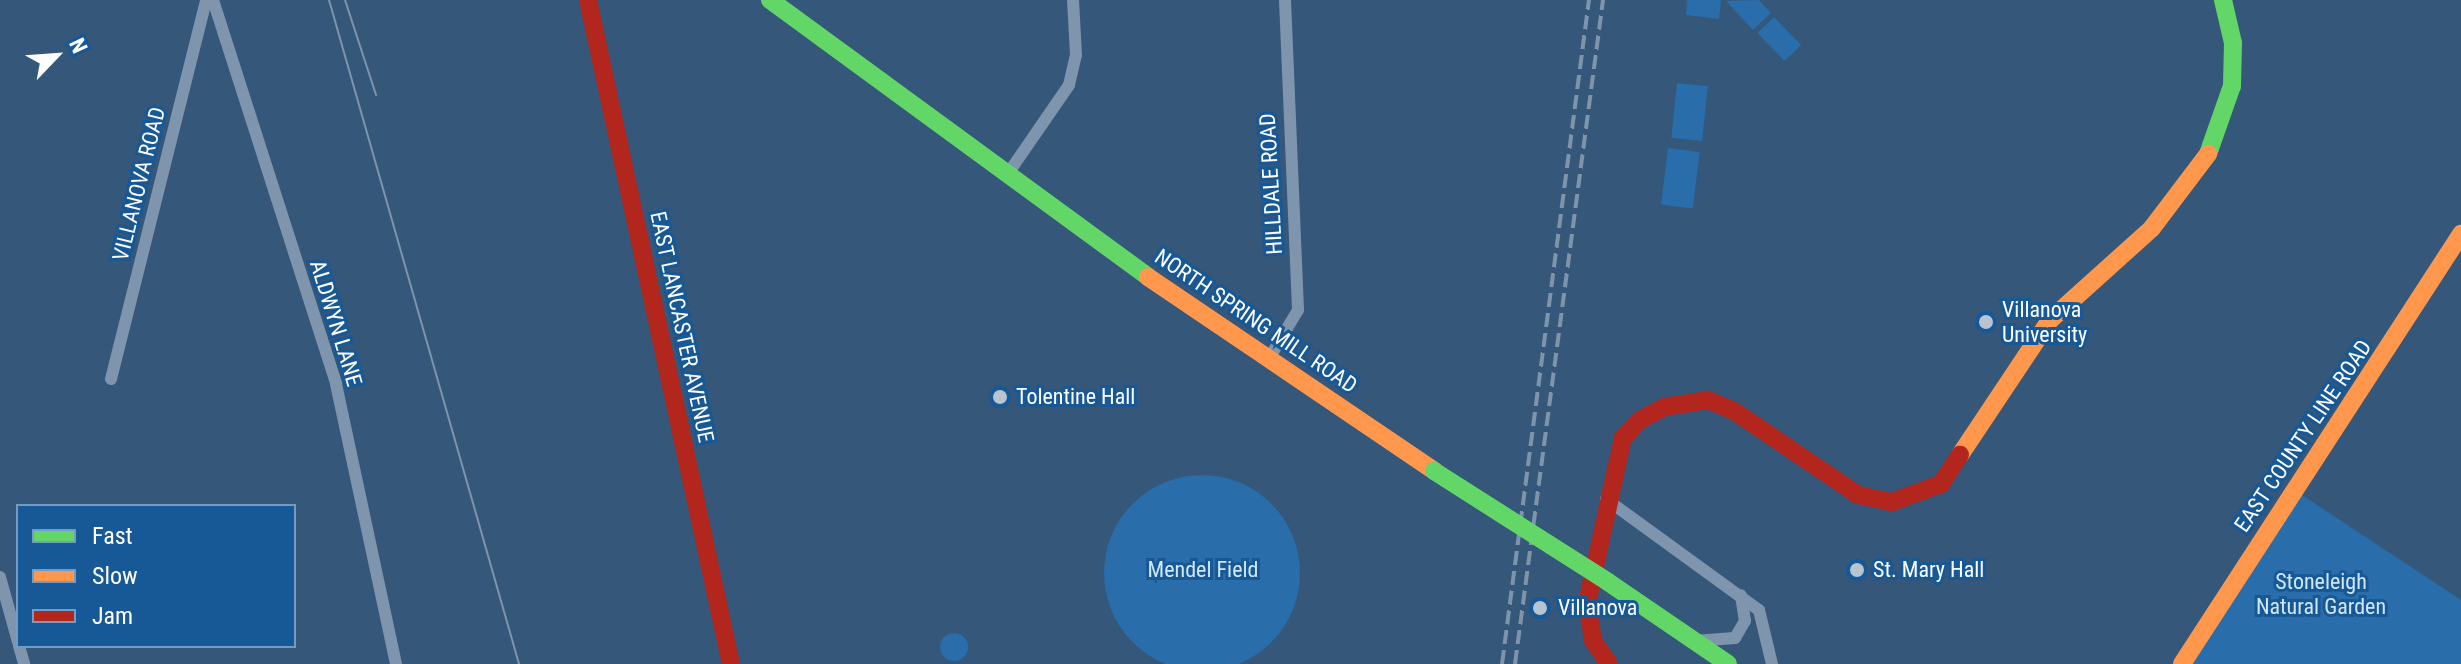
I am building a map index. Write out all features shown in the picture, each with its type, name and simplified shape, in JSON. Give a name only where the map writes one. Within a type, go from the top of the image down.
[{"type":"main road","name":"EAST LANCASTER AVENUE","points":[[588,0],[731,664]]},
{"type":"main road","name":"NORTH SPRING MILL ROAD","points":[[770,0],[1173,295],[1726,663]]},
{"type":"main road","points":[[1609,664],[1593,640],[1587,603],[1606,499],[1623,438],[1640,420],[1664,407],[1708,400],[1734,411],[1858,495],[1892,502],[1941,484],[2050,320],[2152,228],[2212,149],[2232,86],[2233,43],[2223,0]]},
{"type":"main road","name":"EAST COUNTY LINE ROAD","points":[[2182,664],[2461,234]]},
{"type":"street","name":"VILLANOVA ROAD","points":[[111,379],[206,0]]},
{"type":"street","name":"ALDWYN LANE","points":[[213,0],[336,384],[396,664]]},
{"type":"street","points":[[1007,175],[1069,85],[1076,55],[1073,0]]},
{"type":"street","name":"HILLDALE ROAD","points":[[1270,357],[1298,310],[1285,0]]},
{"type":"street","points":[[1606,499],[1759,610],[1772,664]]},
{"type":"street","points":[[0,577],[16,633]]},
{"type":"street","points":[[1694,641],[1735,638],[1745,621],[1741,595]]},
{"type":"green space","points":[[1687,0],[1721,0],[1719,19],[1686,15]]},
{"type":"green space","points":[[1759,0],[1771,13],[1753,30],[1726,1]]},
{"type":"green space","points":[[1774,17],[1801,45],[1785,61],[1757,33]]},
{"type":"green space","points":[[1677,83],[1708,86],[1702,141],[1671,138]]},
{"type":"green space","points":[[1668,148],[1700,152],[1693,208],[1661,205]]},
{"type":"green space","name":"Mendel Field","points":[[1183,477],[1221,477],[1256,492],[1283,519],[1298,554],[1298,592],[1283,627],[1256,654],[1233,665],[1171,665],[1148,654],[1121,627],[1106,592],[1106,554],[1121,519],[1148,492]]},
{"type":"green space","name":"Stoneleigh Natural Garden","points":[[2302,495],[2461,600],[2461,664],[2188,664]]},
{"type":"green space","points":[[954,633],[964,637],[968,647],[964,657],[954,661],[944,657],[940,647],[944,637]]},
{"type":"tram line","points":[[329,0],[519,664]]},
{"type":"tram line","points":[[345,0],[376,95]]},
{"type":"railway","points":[[1502,664],[1589,0]]},
{"type":"railway","points":[[1515,664],[1603,0]]},
{"type":"traffic: fast","points":[[770,0],[1148,277]]},
{"type":"traffic: fast","points":[[2208,154],[2232,86],[2233,43],[2223,0]]},
{"type":"traffic: fast","points":[[1434,471],[1608,582]]},
{"type":"traffic: fast","points":[[1608,582],[1728,664]]},
{"type":"traffic: slow","points":[[1960,455],[2050,320],[2152,228],[2208,154]]},
{"type":"traffic: slow","points":[[2182,664],[2461,234]]},
{"type":"traffic: slow","points":[[1148,277],[1434,471]]},
{"type":"traffic: jam","points":[[588,0],[731,664]]},
{"type":"traffic: jam","points":[[1609,664],[1593,640],[1587,603],[1623,438],[1640,420],[1664,407],[1708,400],[1734,411],[1858,495],[1892,502],[1941,484],[1960,455]]},
{"type":"place","name":"Villanova University","points":[[1986,322]]},
{"type":"place","name":"Tolentine Hall","points":[[1000,397]]},
{"type":"place","name":"St. Mary Hall","points":[[1857,570]]},
{"type":"place","name":"Villanova","points":[[1540,608]]}]
